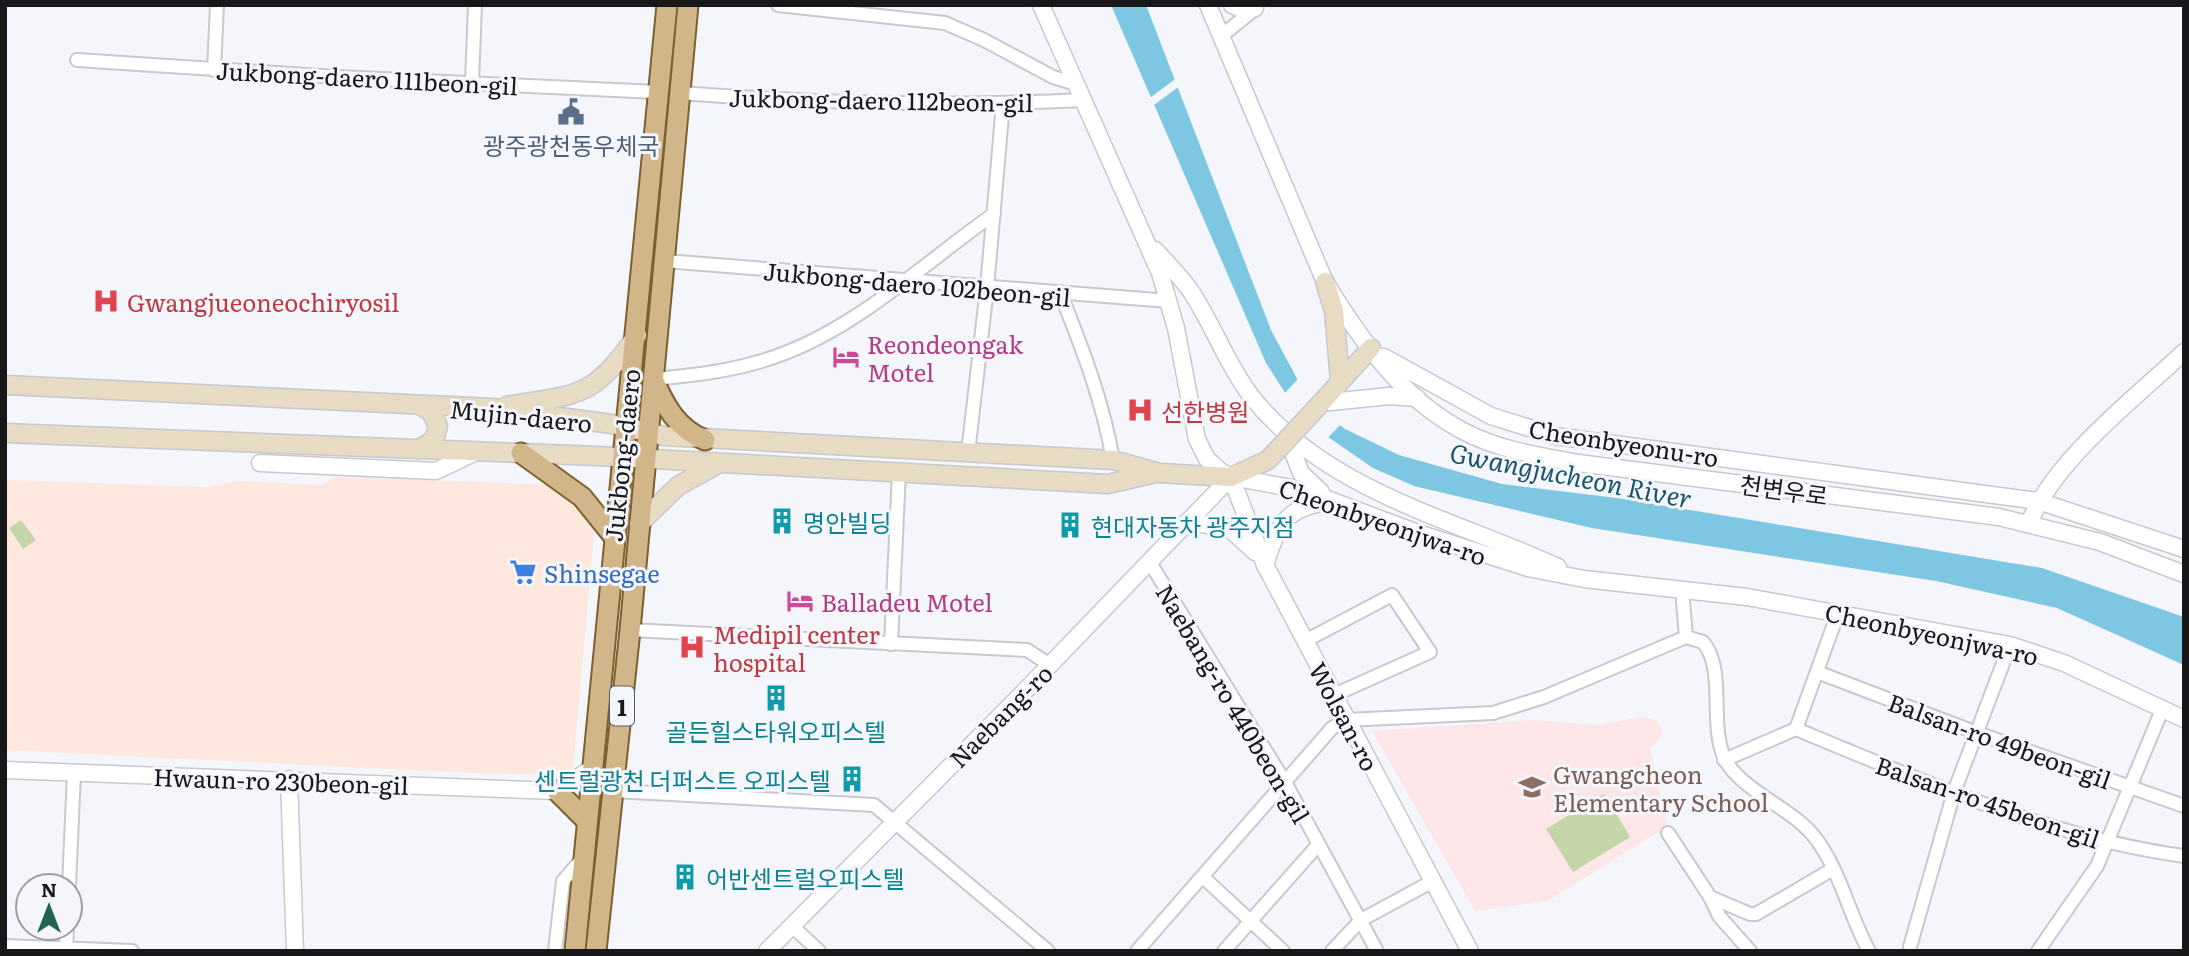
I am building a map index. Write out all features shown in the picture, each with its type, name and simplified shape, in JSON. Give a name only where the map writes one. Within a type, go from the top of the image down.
[{"type":"main road","name":"Jukbong-daero","points":[[575,951],[667,5]]},
{"type":"main road","name":"Jukbong-daero","points":[[596,951],[666,261],[688,5]]},
{"type":"main road","points":[[1325,282],[1334,311],[1340,380]]},
{"type":"main road","points":[[492,408],[583,392],[606,376],[637,335]]},
{"type":"main road","points":[[1288,439],[1371,348]]},
{"type":"main road","points":[[653,379],[674,417],[688,433],[705,440]]},
{"type":"main road","name":"Mujin-daero","points":[[5,385],[492,408],[705,440],[1113,460],[1160,472],[1231,477],[1268,460],[1288,439]]},
{"type":"main road","points":[[419,449],[434,440],[438,426],[431,412],[421,406]]},
{"type":"main road","name":"Mujin-daero","points":[[5,433],[478,451],[1108,484],[1160,472]]},
{"type":"main road","points":[[521,453],[582,497],[615,538]]},
{"type":"main road","points":[[639,524],[678,486],[718,464]]},
{"type":"main road","points":[[557,791],[587,821]]},
{"type":"street","points":[[214,70],[217,5]]},
{"type":"street","points":[[472,82],[475,5]]},
{"type":"street","points":[[778,5],[945,23],[984,40],[1052,77],[1076,84]]},
{"type":"street","name":"Cheonbyeonjwa-ro","points":[[1041,5],[1169,301],[1197,439],[1207,459],[1231,477],[1277,484],[1489,557],[1584,579],[1682,589],[1838,613],[2011,645],[2064,663],[2184,719]]},
{"type":"street","name":"Cheonbyeonu-ro","points":[[1208,5],[1325,282],[1371,348],[1417,377],[1491,416],[1555,436],[2038,501],[2184,549]]},
{"type":"street","points":[[1232,5],[1247,10],[1257,7]]},
{"type":"street","points":[[1220,37],[1257,7]]},
{"type":"street","name":"Jukbong-daero 111beon-gil","points":[[77,60],[214,70],[657,92]]},
{"type":"street","name":"Jukbong-daero 112beon-gil","points":[[680,93],[1003,104],[1083,100]]},
{"type":"street","points":[[968,453],[988,288],[1003,104]]},
{"type":"street","points":[[653,379],[725,370],[786,353],[848,321],[994,214]]},
{"type":"street","name":"Cheonbyeonjwa-ro","points":[[1144,238],[1190,290],[1234,371],[1251,396],[1269,416],[1318,457],[1427,516],[1525,552],[1584,579]]},
{"type":"street","name":"Jukbong-daero 102beon-gil","points":[[666,261],[1061,295],[1169,301]]},
{"type":"street","points":[[1061,295],[1093,375],[1107,421],[1113,460]]},
{"type":"street","name":"천변우로","points":[[1371,348],[1417,398],[1464,432],[1532,455],[1999,517],[2100,542],[2184,573]]},
{"type":"street","points":[[2029,524],[2038,501],[2072,459],[2184,352]]},
{"type":"street","points":[[1321,403],[1389,396],[1417,398]]},
{"type":"street","points":[[1288,439],[1301,473],[1309,483],[1334,502]]},
{"type":"street","points":[[260,463],[436,471],[478,451]]},
{"type":"street","points":[[891,644],[899,472]]},
{"type":"street","name":"Naebang-ro","points":[[767,951],[1050,665],[1231,477]]},
{"type":"street","name":"Wolsan-ro","points":[[1231,477],[1265,565],[1470,951]]},
{"type":"street","points":[[1186,522],[1229,528],[1243,538],[1265,565],[1281,524],[1291,513],[1303,507],[1334,502]]},
{"type":"street","name":"Naebang-ro 440beon-gil","points":[[1149,561],[1286,784],[1377,951]]},
{"type":"street","points":[[1682,589],[1686,636]]},
{"type":"street","points":[[1305,641],[1392,595],[1430,652],[1334,695]]},
{"type":"street","points":[[1724,760],[1796,729],[1838,613]]},
{"type":"street","points":[[630,630],[1027,650],[1050,665]]},
{"type":"street","points":[[1137,951],[1286,784],[1332,728],[1346,720],[1493,713],[1544,696],[1686,636],[1703,642],[1712,658],[1717,734],[1724,760],[1736,774],[1812,833],[1833,869],[1869,951]]},
{"type":"street","points":[[1909,949],[1954,792],[2011,645]]},
{"type":"street","name":"Balsan-ro 49beon-gil","points":[[1817,672],[1977,733],[2184,806]]},
{"type":"street","points":[[2038,951],[2097,866],[2162,709]]},
{"type":"street","name":"Balsan-ro 45beon-gil","points":[[1796,729],[1954,792],[2107,843],[2184,856]]},
{"type":"street","points":[[557,791],[591,769]]},
{"type":"street","name":"Hwaun-ro 230beon-gil","points":[[5,770],[557,791]]},
{"type":"street","points":[[70,872],[74,773]]},
{"type":"street","points":[[289,779],[295,951]]},
{"type":"street","points":[[614,791],[874,805],[1048,951]]},
{"type":"street","points":[[1668,833],[1710,897],[1719,916],[1750,951]]},
{"type":"street","name":"Naebang-ro 440beon-gil","points":[[1224,951],[1318,845]]},
{"type":"street","points":[[555,951],[563,881],[584,858]]},
{"type":"street","points":[[1710,897],[1740,911],[1756,914],[1833,869]]},
{"type":"street","points":[[1203,877],[1283,951]]},
{"type":"street","points":[[1332,951],[1361,920],[1433,881]]},
{"type":"street","points":[[792,926],[819,951]]},
{"type":"street","points":[[5,946],[132,951]]},
{"type":"shaded area","points":[[336,477],[557,485],[595,522],[573,769],[565,775],[471,773],[5,750],[5,480],[207,487],[236,481],[321,485]]},
{"type":"shaded area","name":"Gwangcheon Elementary School","points":[[1643,717],[1657,721],[1661,728],[1662,736],[1650,749],[1668,826],[1548,901],[1475,911],[1372,731],[1532,720],[1598,725]]},
{"type":"green space","points":[[21,520],[36,540],[23,549],[9,528]]},
{"type":"green space","points":[[1604,794],[1630,837],[1573,872],[1546,829]]},
{"type":"water","points":[[1111,5],[1146,5],[1271,330],[1310,403],[1345,429],[1399,455],[1502,484],[1617,498],[2042,568],[2184,617],[2184,665],[2057,608],[1936,581],[1592,528],[1414,486],[1373,468],[1302,419],[1266,363]]},
{"type":"pier","points":[[1178,77],[1181,85],[1150,108],[1147,100]]},
{"type":"pier","points":[[1299,378],[1313,401],[1342,423],[1326,440],[1299,422],[1282,396]]},
{"type":"place","name":"광주광천동우체국","points":[[571,112]]},
{"type":"place","name":"Gwangjueoneochiryosil","points":[[106,301]]},
{"type":"place","name":"Reondeongak Motel","points":[[846,357]]},
{"type":"place","name":"선한병원","points":[[1140,410]]},
{"type":"place","name":"명안빌딩","points":[[782,521]]},
{"type":"place","name":"현대자동차 광주지점","points":[[1070,525]]},
{"type":"place","name":"Shinsegae","points":[[523,572]]},
{"type":"place","name":"Balladeu Motel","points":[[800,601]]},
{"type":"place","name":"Medipil center hospital","points":[[692,647]]},
{"type":"place","name":"골든힐스타워오피스텔","points":[[776,698]]},
{"type":"place","name":"센트럴광천 더퍼스트 오피스텔","points":[[852,779]]},
{"type":"place","name":"Gwangcheon Elementary School","points":[[1532,787]]},
{"type":"place","name":"어반센트럴오피스텔","points":[[685,877]]},
{"type":"water label","name":"Gwangjucheon River","points":[[1571,474]]}]
